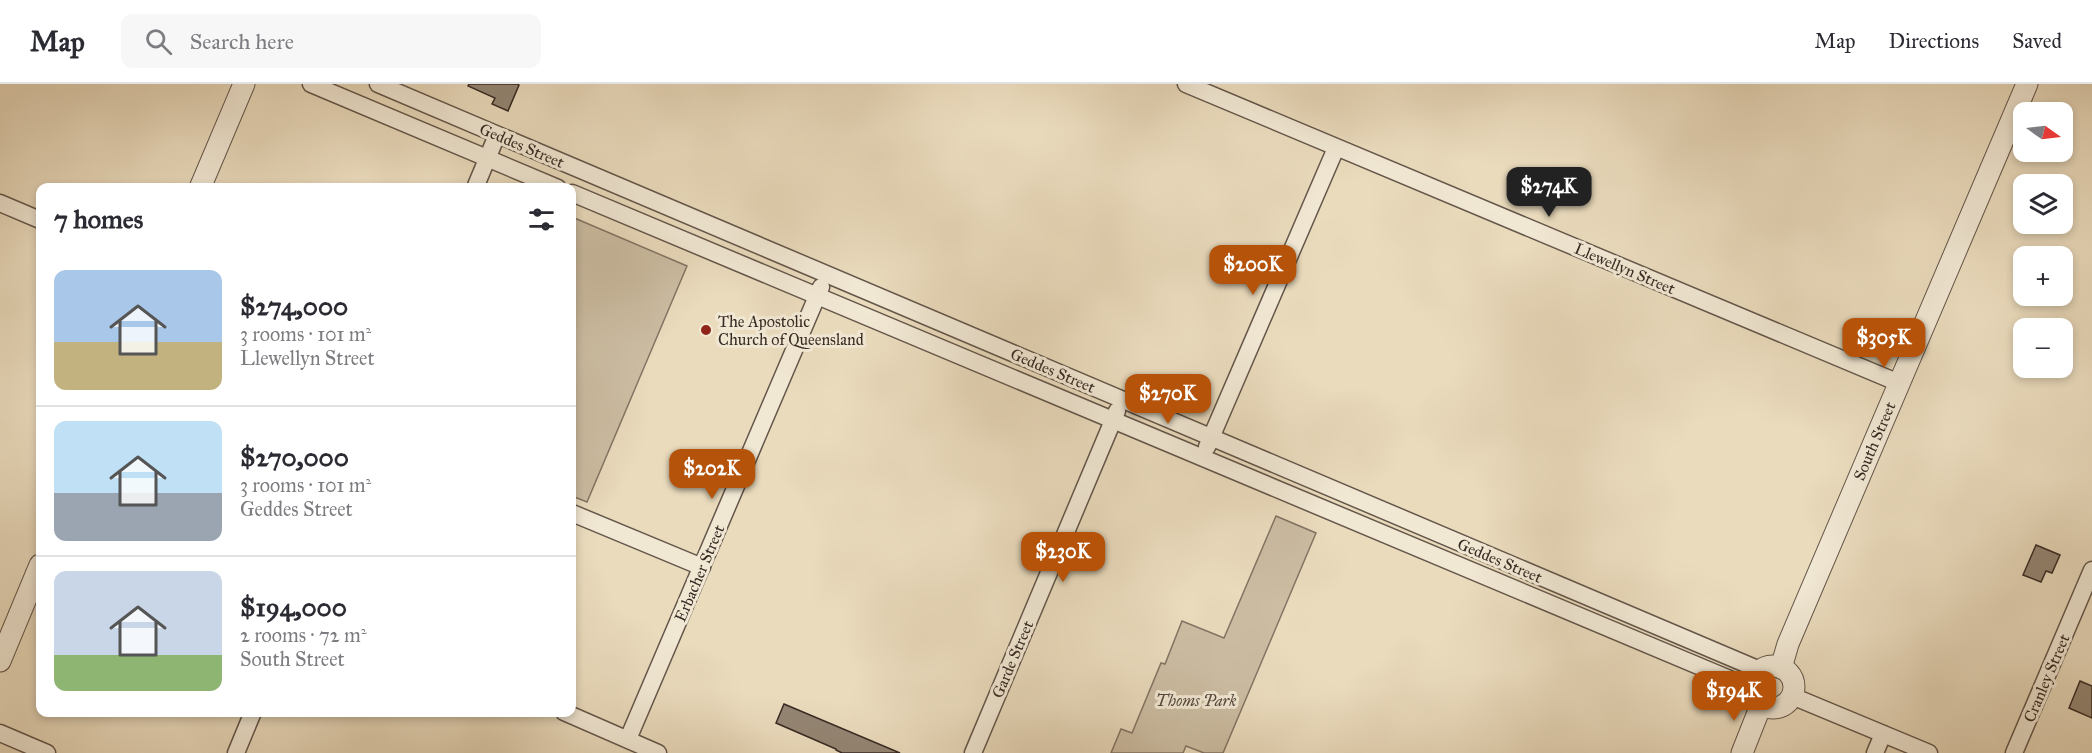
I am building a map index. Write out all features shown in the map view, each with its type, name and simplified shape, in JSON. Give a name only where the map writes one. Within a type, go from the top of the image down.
[{"type":"street","points":[[202,183],[244,84]]},
{"type":"street","name":"Geddes Street","points":[[311,84],[546,183]]},
{"type":"street","name":"Geddes Street","points":[[378,84],[1544,579],[1763,683]]},
{"type":"street","name":"Llewellyn Street","points":[[1186,84],[1899,382]]},
{"type":"street","name":"South Street","points":[[1742,753],[1763,683],[1788,644],[2023,85]]},
{"type":"street","points":[[477,183],[497,135]]},
{"type":"street","points":[[1202,458],[1336,148]]},
{"type":"street","name":"Geddes Street","points":[[576,195],[1536,598],[1763,683]]},
{"type":"street","points":[[0,203],[36,218]]},
{"type":"street","name":"Erbacher Street","points":[[628,739],[826,275]]},
{"type":"street","name":"Garde Street","points":[[973,753],[1122,399]]},
{"type":"street","points":[[576,515],[702,567]]},
{"type":"street","name":"Cranley Street","points":[[2014,753],[2092,570]]},
{"type":"street","points":[[0,661],[36,575]]},
{"type":"street","points":[[1536,598],[1544,579]]},
{"type":"street","points":[[1786,671],[1792,680],[1792,696],[1789,701],[1772,709],[1763,683],[1786,671]]},
{"type":"street","points":[[1792,696],[1929,753]]},
{"type":"street","points":[[236,753],[251,717]]},
{"type":"street","points":[[576,717],[658,753]]},
{"type":"street","points":[[0,733],[47,753]]},
{"type":"street","points":[[1875,753],[1883,734]]},
{"type":"green space","points":[[576,219],[687,266],[587,502],[576,498]]},
{"type":"green space","name":"Thoms Park","points":[[1276,516],[1316,533],[1223,753],[1204,753],[1186,746],[1183,753],[1111,753],[1121,729],[1132,733],[1161,663],[1165,664],[1182,621],[1224,638]]},
{"type":"building","points":[[469,84],[519,85],[508,111],[492,104],[495,98],[468,86]]},
{"type":"building","points":[[2036,545],[2060,555],[2052,573],[2046,571],[2041,582],[2023,575]]},
{"type":"building","points":[[2080,681],[2092,686],[2092,718],[2069,708]]},
{"type":"building","points":[[784,704],[900,753],[842,753],[776,723]]},
{"type":"place","name":"The Apostolic Church of Queensland","points":[[706,330]]}]
